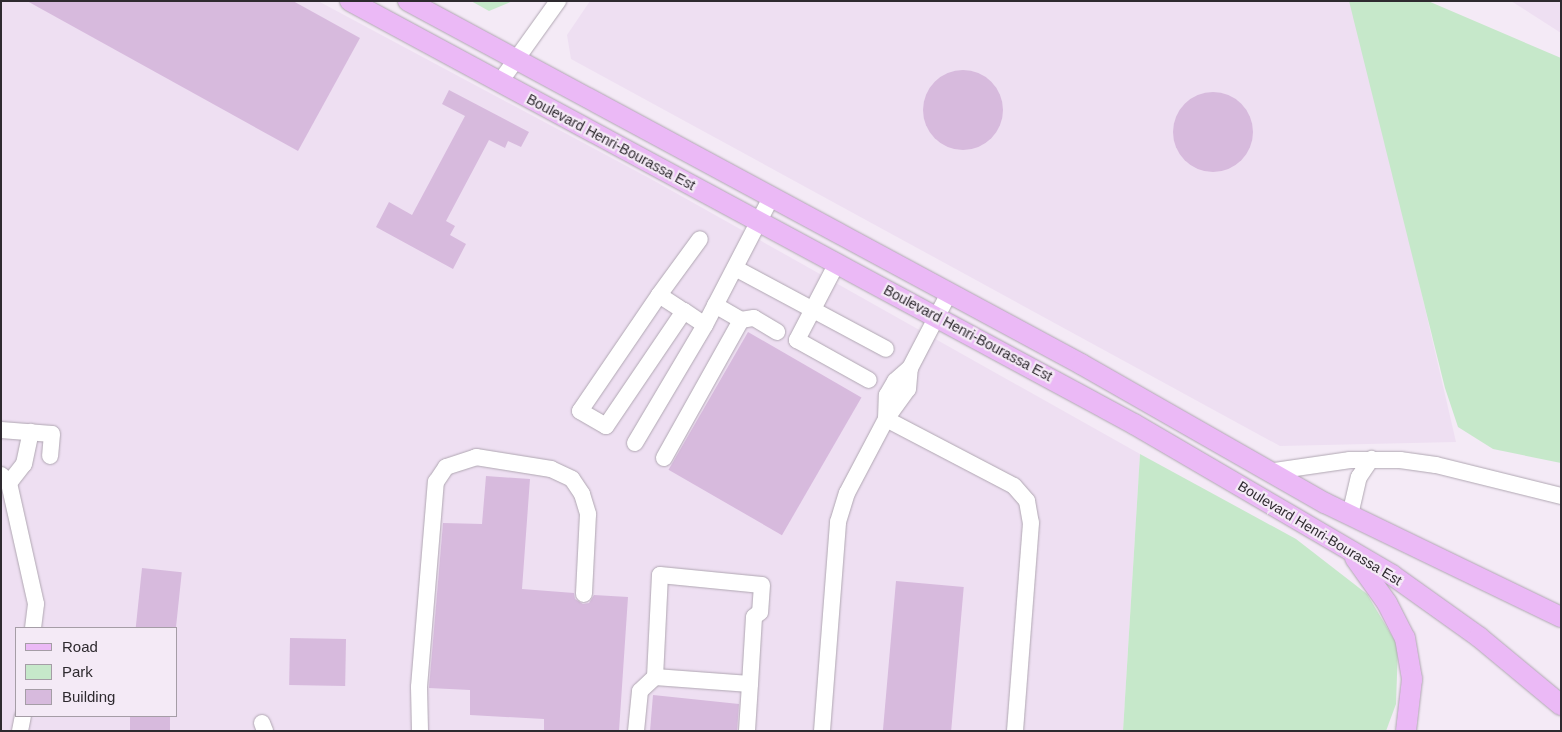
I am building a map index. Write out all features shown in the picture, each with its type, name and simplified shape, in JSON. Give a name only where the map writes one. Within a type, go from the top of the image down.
[{"type":"main road","name":"Boulevard Henri-Bourassa Est","points":[[350,1],[1109,409],[1311,528],[1438,607],[1561,705]]},
{"type":"main road","name":"Boulevard Henri-Bourassa Est","points":[[408,1],[950,293],[1268,472],[1350,515],[1561,617]]},
{"type":"main road","points":[[1311,528],[1350,515]]},
{"type":"main road","points":[[1350,553],[1387,603],[1405,638],[1412,693],[1406,731]]},
{"type":"street","points":[[500,82],[558,1]]},
{"type":"street","points":[[636,442],[705,325],[760,223],[772,196]]},
{"type":"street","points":[[684,311],[606,426],[580,411],[700,239]]},
{"type":"street","points":[[837,263],[797,340],[870,380]]},
{"type":"street","points":[[735,268],[886,349]]},
{"type":"street","points":[[822,731],[838,522],[847,493],[886,419],[887,395],[895,381],[910,368],[950,293]]},
{"type":"street","points":[[660,294],[705,325]]},
{"type":"street","points":[[715,305],[741,320],[754,318],[777,332]]},
{"type":"street","points":[[664,458],[741,320]]},
{"type":"street","points":[[886,419],[1014,486],[1027,500],[1032,522],[1015,731]]},
{"type":"street","points":[[1,430],[52,434],[50,456]]},
{"type":"street","points":[[31,432],[24,464],[5,479],[36,604],[33,627]]},
{"type":"street","points":[[420,731],[419,686],[436,482],[446,467],[476,457],[552,469],[572,479],[582,494],[588,514],[584,594]]},
{"type":"street","points":[[1350,515],[1359,476],[1371,459]]},
{"type":"street","points":[[1268,472],[1371,459],[1425,463],[1561,496]]},
{"type":"street","points":[[636,731],[640,691],[655,677],[660,575],[762,585],[760,612],[754,617],[746,731]]},
{"type":"street","points":[[655,677],[750,684]]},
{"type":"street","points":[[20,731],[23,717]]},
{"type":"street","points":[[259,731],[262,723],[265,731]]},
{"type":"shaded area","points":[[1,1],[318,1],[651,179],[1140,454],[1123,731],[1,731]]},
{"type":"shaded area","points":[[590,1],[1354,1],[1456,442],[1280,446],[571,59],[567,35]]},
{"type":"shaded area","points":[[1511,1],[1561,1],[1561,33]]},
{"type":"green space","points":[[471,1],[513,1],[489,11]]},
{"type":"green space","points":[[1349,1],[1428,1],[1561,58],[1561,463],[1493,449],[1458,427],[1445,388]]},
{"type":"green space","points":[[1140,454],[1296,539],[1367,594],[1398,646],[1396,704],[1386,731],[1123,731]]},
{"type":"building","points":[[27,1],[293,1],[360,38],[298,151]]},
{"type":"building","points":[[963,70],[978,73],[991,82],[1000,95],[1003,110],[1000,125],[991,138],[978,147],[963,150],[948,147],[935,138],[926,125],[923,110],[926,95],[935,82],[948,73]]},
{"type":"building","points":[[449,90],[529,132],[521,147],[508,141],[505,148],[489,140],[446,221],[455,226],[450,235],[466,244],[453,269],[376,227],[389,202],[412,215],[465,116],[442,104]]},
{"type":"building","points":[[1213,92],[1228,95],[1241,104],[1250,117],[1253,132],[1250,147],[1241,160],[1228,169],[1213,172],[1198,169],[1185,160],[1176,147],[1173,132],[1176,117],[1185,104],[1198,95]]},
{"type":"building","points":[[748,332],[861,398],[782,535],[668,470]]},
{"type":"building","points":[[486,476],[530,479],[522,589],[574,593],[575,599],[583,604],[589,603],[594,595],[628,597],[619,731],[544,731],[544,719],[470,715],[470,690],[429,688],[443,523],[482,524]]},
{"type":"building","points":[[142,568],[182,572],[176,627],[136,627]]},
{"type":"building","points":[[896,581],[964,587],[951,731],[883,731]]},
{"type":"building","points":[[290,638],[346,639],[345,686],[289,685]]},
{"type":"building","points":[[653,695],[739,704],[737,731],[650,731]]},
{"type":"building","points":[[130,717],[170,717],[170,731],[130,731]]}]
